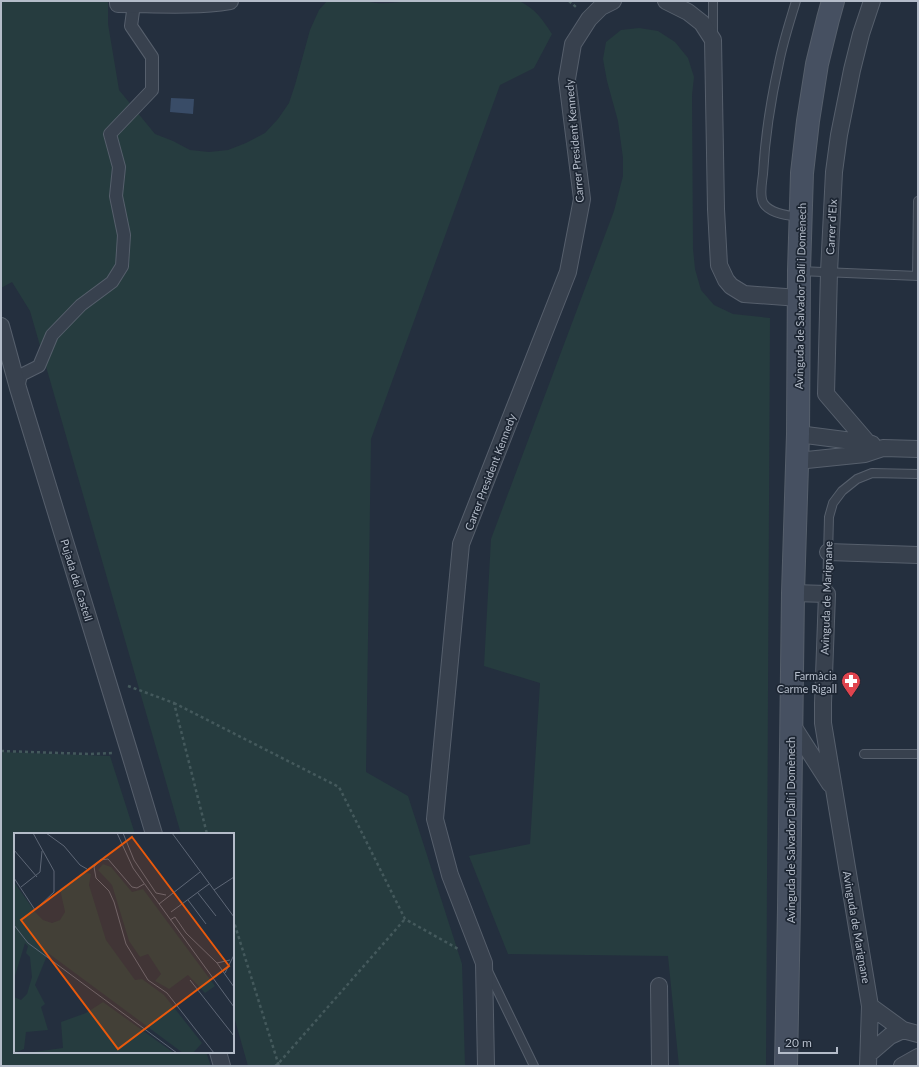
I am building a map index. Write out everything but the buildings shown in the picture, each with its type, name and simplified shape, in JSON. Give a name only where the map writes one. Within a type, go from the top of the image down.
[{"type":"main road","name":"Avinguda de Salvador Dalí i Domènech","points":[[786,1066],[790,908],[793,594],[798,434],[799,271],[802,173],[817,64],[833,1]]},
{"type":"street","points":[[118,2],[134,4],[190,4],[230,1]]},
{"type":"street","name":"Carrer President Kennedy","points":[[484,963],[450,875],[435,819],[461,544],[568,272],[582,199],[567,79],[573,44],[589,19],[601,7],[613,1]]},
{"type":"street","points":[[666,1],[688,12],[702,23],[713,40],[716,209],[719,265],[726,280],[731,286],[744,294],[799,298]]},
{"type":"street","name":"Carrer d'Elx","points":[[872,1],[861,34],[852,70],[839,135],[834,172],[829,272],[826,394],[875,445]]},
{"type":"street","points":[[18,388],[21,375],[39,366],[52,335],[81,305],[112,282],[122,266],[124,235],[116,196],[119,167],[110,134],[152,90],[152,57],[131,26],[134,4]]},
{"type":"street","name":"Pujada del Castell","points":[[1,327],[18,388],[154,833]]},
{"type":"street","points":[[798,434],[875,445],[918,449]]},
{"type":"street","points":[[797,461],[864,454],[875,445]]},
{"type":"street","points":[[828,552],[918,555]]},
{"type":"street","points":[[793,594],[827,594]]},
{"type":"street","name":"Avinguda de Marignane","points":[[827,594],[822,703],[823,723],[870,1006],[869,1060]]},
{"type":"street","name":"Avinguda de Marignane","points":[[791,723],[833,789]]},
{"type":"street","points":[[484,963],[486,1066]]},
{"type":"street","points":[[660,986],[660,1066]]},
{"type":"street","points":[[870,1006],[911,1032]]},
{"type":"street","points":[[869,1060],[890,1036],[911,1032]]},
{"type":"street","points":[[218,1053],[222,1066]]},
{"type":"street","points":[[902,1066],[918,1057]]},
{"type":"lane","points":[[713,1],[713,40]]},
{"type":"lane","points":[[796,1],[779,61],[770,109],[764,159],[762,197],[764,204],[770,210],[785,216],[801,217]]},
{"type":"lane","points":[[799,271],[917,276],[918,201]]},
{"type":"lane","name":"Avinguda de Marignane","points":[[827,594],[829,517],[833,503],[842,491],[857,479],[872,473],[918,474]]},
{"type":"lane","points":[[864,754],[918,754]]},
{"type":"lane","points":[[484,963],[534,1066]]},
{"type":"path","points":[[107,678],[174,704],[338,787],[405,919],[484,963]]},
{"type":"path","points":[[174,704],[207,833]]},
{"type":"path","points":[[1,750],[89,754],[129,751]]},
{"type":"path","points":[[275,1066],[279,1065],[405,919]]},
{"type":"path","points":[[234,923],[279,1065]]},
{"type":"green space","points":[[1,1],[108,1],[108,24],[119,90],[155,134],[190,150],[209,152],[228,150],[246,143],[265,133],[278,119],[289,103],[310,30],[319,10],[327,1],[392,3],[409,1],[519,1],[530,7],[542,19],[552,34],[534,68],[500,85],[371,439],[366,772],[408,796],[462,964],[465,1066],[248,1066],[234,1017],[234,833],[181,833],[30,311],[12,282],[1,288]]},
{"type":"green space","points":[[639,28],[658,31],[675,42],[688,58],[694,77],[692,95],[693,249],[695,269],[701,290],[714,305],[733,314],[770,318],[766,1066],[679,1066],[668,956],[508,954],[469,856],[530,844],[540,683],[484,666],[491,539],[614,211],[623,176],[623,158],[618,121],[607,81],[603,59],[606,42],[621,30]]},
{"type":"green space","points":[[1,752],[110,756],[135,833],[14,833],[14,1053],[206,1053],[211,1066],[1,1066]]},
{"type":"water","points":[[171,98],[194,99],[193,114],[170,112]]},
{"type":"place","name":"Farmàcia Carme Rigall","points":[[851,698]]}]
